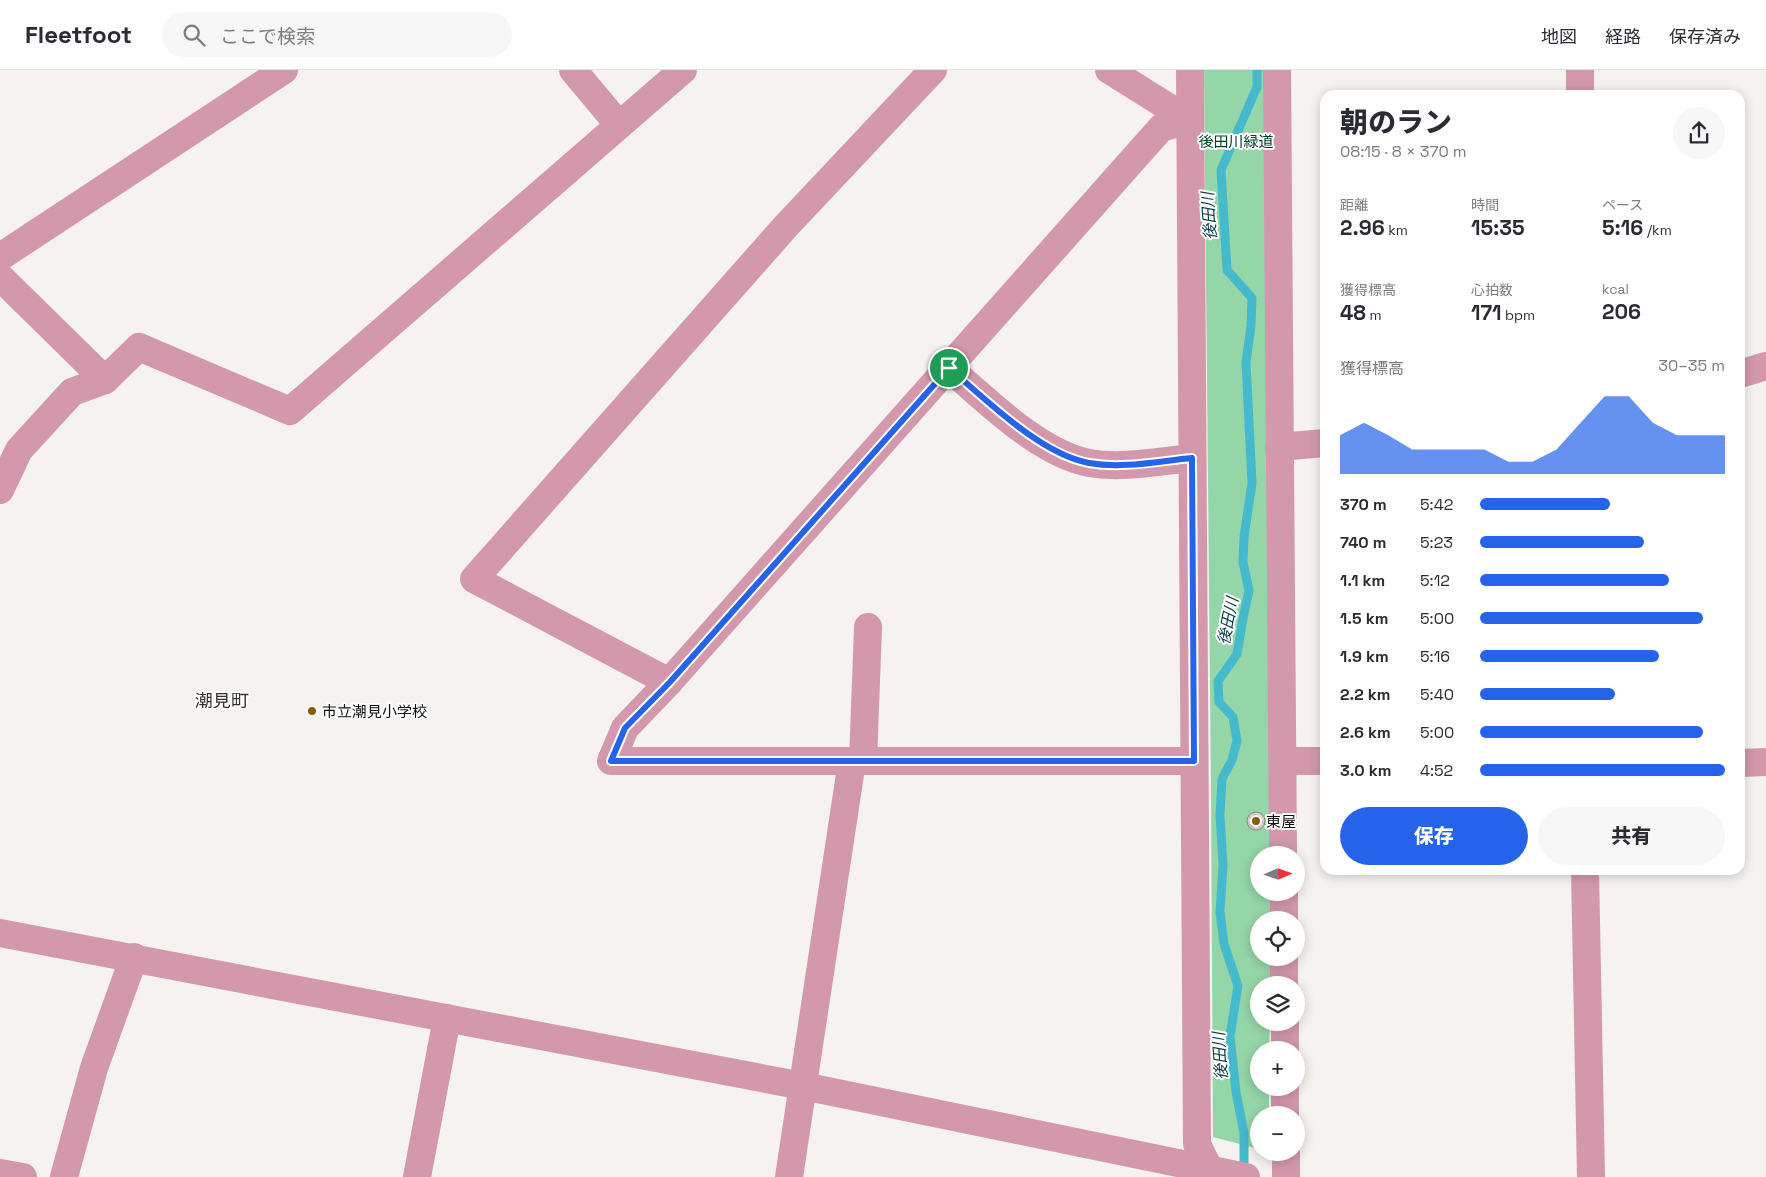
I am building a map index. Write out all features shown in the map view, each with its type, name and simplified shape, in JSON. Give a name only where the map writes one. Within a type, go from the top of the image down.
[{"type":"street","points":[[0,256],[284,70]]},
{"type":"street","points":[[573,70],[619,125]]},
{"type":"street","points":[[0,490],[19,450],[72,392],[105,380],[139,348],[290,411],[683,70]]},
{"type":"street","points":[[670,682],[474,579],[786,226],[933,70]]},
{"type":"street","points":[[1109,70],[1189,120]]},
{"type":"street","points":[[1190,70],[1197,1144],[1209,1173]]},
{"type":"street","points":[[1277,70],[1283,846]]},
{"type":"street","points":[[1580,70],[1580,90]]},
{"type":"street","points":[[1189,120],[1161,128],[670,682],[625,728],[611,761],[1194,761]]},
{"type":"street","points":[[0,277],[105,380]]},
{"type":"street","points":[[1745,372],[1766,366]]},
{"type":"street","points":[[949,368],[1000,412],[1062,455],[1089,463],[1116,465],[1192,458]]},
{"type":"street","points":[[1279,446],[1320,443]]},
{"type":"street","points":[[789,1177],[802,1086],[857,761],[868,627]]},
{"type":"street","points":[[1282,761],[1320,761]]},
{"type":"street","points":[[1745,763],[1766,762]]},
{"type":"street","points":[[1585,875],[1591,1177]]},
{"type":"street","points":[[0,933],[134,957],[802,1086],[1209,1173],[1246,1177]]},
{"type":"street","points":[[64,1177],[94,1068],[134,957]]},
{"type":"street","points":[[417,1177],[447,1018]]},
{"type":"street","points":[[1286,1161],[1286,1177]]},
{"type":"street","points":[[0,1173],[23,1177]]},
{"type":"green space","name":"後田川緑道","points":[[1204,70],[1267,70],[1270,846],[1250,846],[1250,901],[1270,901],[1270,911],[1250,911],[1250,966],[1270,966],[1270,976],[1250,976],[1250,1031],[1270,1031],[1269,1041],[1250,1041],[1250,1096],[1269,1096],[1269,1106],[1250,1106],[1250,1147],[1213,1137]]},
{"type":"building","name":"東屋","points":[[1252,812],[1260,812],[1265,817],[1263,828],[1252,830],[1247,825],[1247,817]]},
{"type":"waterway","name":"後田川","points":[[1244,1172],[1244,1133],[1236,1092],[1230,1036],[1238,986],[1224,944],[1220,912],[1223,865],[1220,815],[1222,779],[1232,760],[1237,741],[1233,717],[1219,702],[1218,681],[1237,654],[1249,591],[1243,562],[1244,537],[1252,483],[1246,362],[1251,326],[1252,298],[1227,270],[1221,170],[1257,87],[1257,70]]},
{"type":"place","name":"市立潮見小学校","points":[[312,711]]},
{"type":"place","name":"東屋","points":[[1256,821]]},
{"type":"district","name":"潮見町","points":[[222,700]]},
{"type":"route","points":[[949,368],[1000,412],[1062,455],[1089,463],[1116,465],[1192,458],[1194,761],[611,761],[625,728],[670,682],[949,368]]}]
